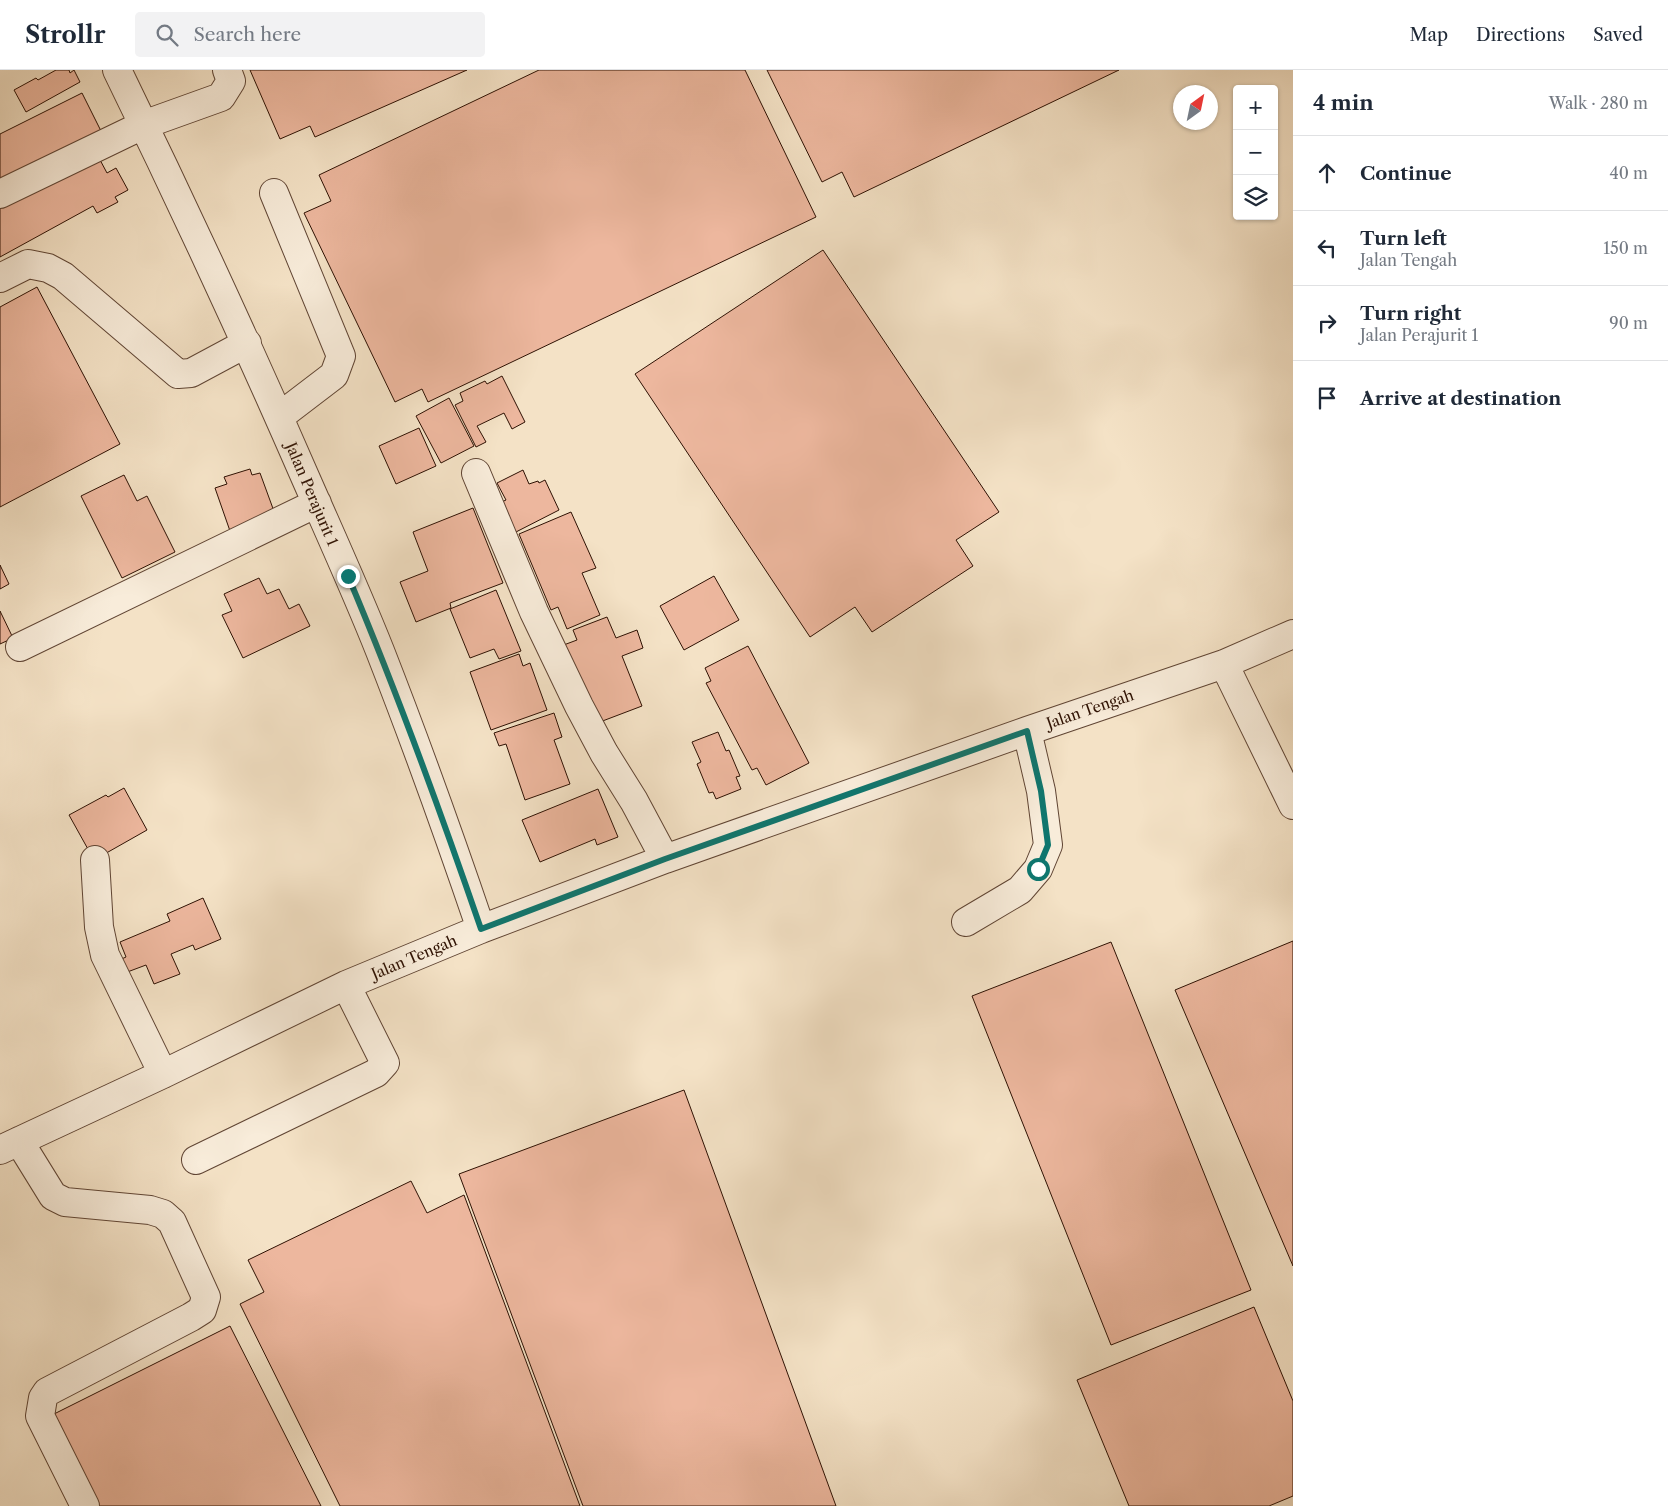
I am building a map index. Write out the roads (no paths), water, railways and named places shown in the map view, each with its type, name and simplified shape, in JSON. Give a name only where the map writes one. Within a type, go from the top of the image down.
[{"type":"street","name":"Jalan Perajurit 1","points":[[117,70],[178,194],[247,343],[379,649],[447,828],[481,929]]},
{"type":"street","points":[[0,194],[143,125],[221,97],[231,81],[227,70]]},
{"type":"street","points":[[274,193],[341,356],[334,375],[279,417]]},
{"type":"street","points":[[0,278],[28,264],[48,268],[63,276],[178,374],[191,373],[247,343]]},
{"type":"street","points":[[476,473],[534,612],[579,706],[665,859]]},
{"type":"street","points":[[20,647],[317,503]]},
{"type":"street","name":"Jalan Tengah","points":[[9,1145],[163,1074],[346,985],[481,929],[665,859],[1027,731],[1224,664],[1293,634]]},
{"type":"street","points":[[1224,664],[1293,805]]},
{"type":"street","points":[[966,922],[1020,890],[1038,869],[1048,845],[1041,791],[1027,731]]},
{"type":"street","points":[[95,860],[99,927],[105,955],[163,1074]]},
{"type":"street","points":[[196,1160],[376,1074],[385,1063],[346,985]]},
{"type":"street","points":[[9,1145],[53,1196],[65,1202],[150,1210],[163,1214],[172,1222],[206,1297],[202,1310],[191,1317],[47,1392],[43,1398],[40,1416],[85,1506]]}]
